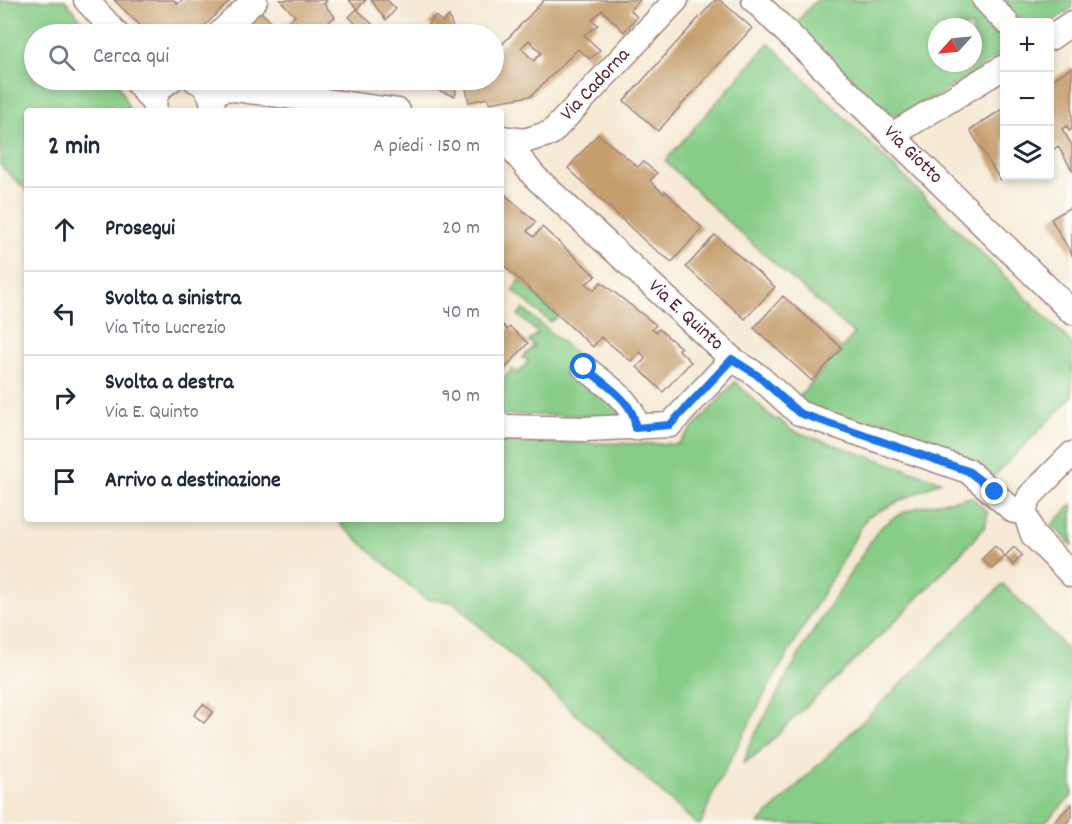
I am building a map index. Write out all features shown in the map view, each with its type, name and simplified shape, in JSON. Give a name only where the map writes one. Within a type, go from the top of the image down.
[{"type":"street","points":[[86,0],[108,24]]},
{"type":"street","points":[[230,24],[255,0]]},
{"type":"street","name":"Via Cadorna","points":[[504,138],[524,141],[551,133],[676,0]]},
{"type":"street","name":"Via Giotto","points":[[753,0],[1072,312]]},
{"type":"street","points":[[985,0],[1002,18]]},
{"type":"street","points":[[1054,35],[1072,23]]},
{"type":"street","points":[[892,135],[1000,70]]},
{"type":"street","points":[[142,90],[154,107]]},
{"type":"street","points":[[154,107],[159,90]]},
{"type":"street","points":[[206,95],[221,90]]},
{"type":"street","points":[[242,90],[376,108]]},
{"type":"street","name":"Via E. Quinto","points":[[504,140],[535,177],[732,359],[757,375],[799,413],[968,471],[1014,511],[1023,510]]},
{"type":"street","points":[[504,427],[635,428],[670,425],[732,359]]},
{"type":"street","points":[[584,367],[631,408],[636,418],[635,428]]},
{"type":"street","points":[[1072,454],[1030,496],[1023,510],[1033,535],[1072,575]]},
{"type":"green space","points":[[0,0],[65,0],[85,24],[24,24],[24,90],[121,90],[129,108],[24,108],[24,188],[0,165]]},
{"type":"green space","points":[[816,0],[967,0],[1000,34],[1000,54],[982,67],[982,18],[928,18],[928,72],[975,72],[909,111],[894,114],[885,111],[795,24]]},
{"type":"green space","points":[[1000,0],[1072,0],[1072,8],[1054,20],[1054,18],[1017,18]]},
{"type":"green space","points":[[769,43],[1072,343],[1072,397],[992,478],[807,405],[798,398],[854,334],[726,220],[665,161]]},
{"type":"green space","points":[[520,280],[559,317],[550,322],[513,290]]},
{"type":"green space","points":[[523,309],[581,358],[622,416],[504,415],[504,378],[512,369],[518,373],[529,361],[522,358],[534,346],[529,341],[538,333],[518,315]]},
{"type":"green space","points":[[735,382],[775,420],[779,419],[791,430],[941,481],[867,517],[768,688],[713,793],[701,824],[696,824],[453,602],[425,599],[340,522],[504,522],[504,442],[678,444]]},
{"type":"green space","points":[[971,497],[988,513],[985,526],[974,539],[866,650],[766,746],[744,763],[749,745],[804,646],[878,530],[898,515],[910,510],[934,503]]},
{"type":"green space","points":[[1072,504],[1072,545],[1052,525]]},
{"type":"green space","points":[[1003,584],[1072,654],[1072,796],[1043,824],[758,824]]},
{"type":"building","points":[[114,0],[174,0],[178,4],[182,0],[231,0],[206,24],[139,24]]},
{"type":"building","points":[[280,0],[327,0],[324,4],[335,17],[326,24],[286,24],[295,16]]},
{"type":"building","points":[[349,0],[366,0],[357,9]]},
{"type":"building","points":[[371,0],[387,0],[396,9],[386,20]]},
{"type":"building","points":[[544,0],[640,0],[630,10],[637,17],[624,32],[602,10],[592,20],[598,25],[584,35],[600,50],[590,59],[578,49],[531,96],[489,103],[488,98],[469,102],[466,90],[504,90],[504,42]],"holes":[[[529,40],[541,53],[534,61],[521,48]]]},
{"type":"building","points":[[715,0],[720,0],[752,28],[658,131],[624,101]]},
{"type":"building","points":[[357,9],[372,24],[356,24],[349,17]]},
{"type":"building","points":[[259,10],[273,24],[244,24]]},
{"type":"building","points":[[435,16],[443,22],[449,16],[452,24],[428,24]]},
{"type":"building","points":[[1072,67],[1072,129],[1069,131],[1067,126],[1062,129],[1072,145],[1072,170],[1058,146],[1054,149],[1054,78]]},
{"type":"building","points":[[437,90],[455,90],[454,96]]},
{"type":"building","points":[[1000,111],[1000,180],[970,130]]},
{"type":"building","points":[[598,134],[638,167],[643,162],[657,173],[650,181],[664,194],[665,191],[702,228],[672,262],[648,244],[568,168]]},
{"type":"building","points":[[504,194],[536,222],[527,231],[534,237],[542,227],[596,276],[586,284],[594,290],[601,282],[656,325],[652,329],[656,332],[659,329],[681,348],[678,349],[691,362],[663,392],[637,367],[646,358],[640,352],[631,361],[601,337],[593,347],[504,266]]},
{"type":"building","points":[[1072,206],[1072,255],[1051,219]]},
{"type":"building","points":[[715,235],[775,287],[745,319],[686,267]]},
{"type":"building","points":[[783,296],[842,348],[812,381],[754,328]]},
{"type":"building","points":[[504,326],[507,330],[510,327],[528,343],[504,370]]},
{"type":"building","points":[[995,546],[1005,556],[992,569],[982,559]]},
{"type":"building","points":[[1014,547],[1022,555],[1013,565],[1005,556]]},
{"type":"building","points":[[203,704],[213,712],[204,723],[194,715]]},
{"type":"building","points":[[1072,804],[1072,817],[1065,824],[1052,824]]},
{"type":"route","points":[[584,367],[631,408],[636,418],[635,428],[670,425],[732,359],[757,375],[799,413],[968,471],[995,492]]}]
